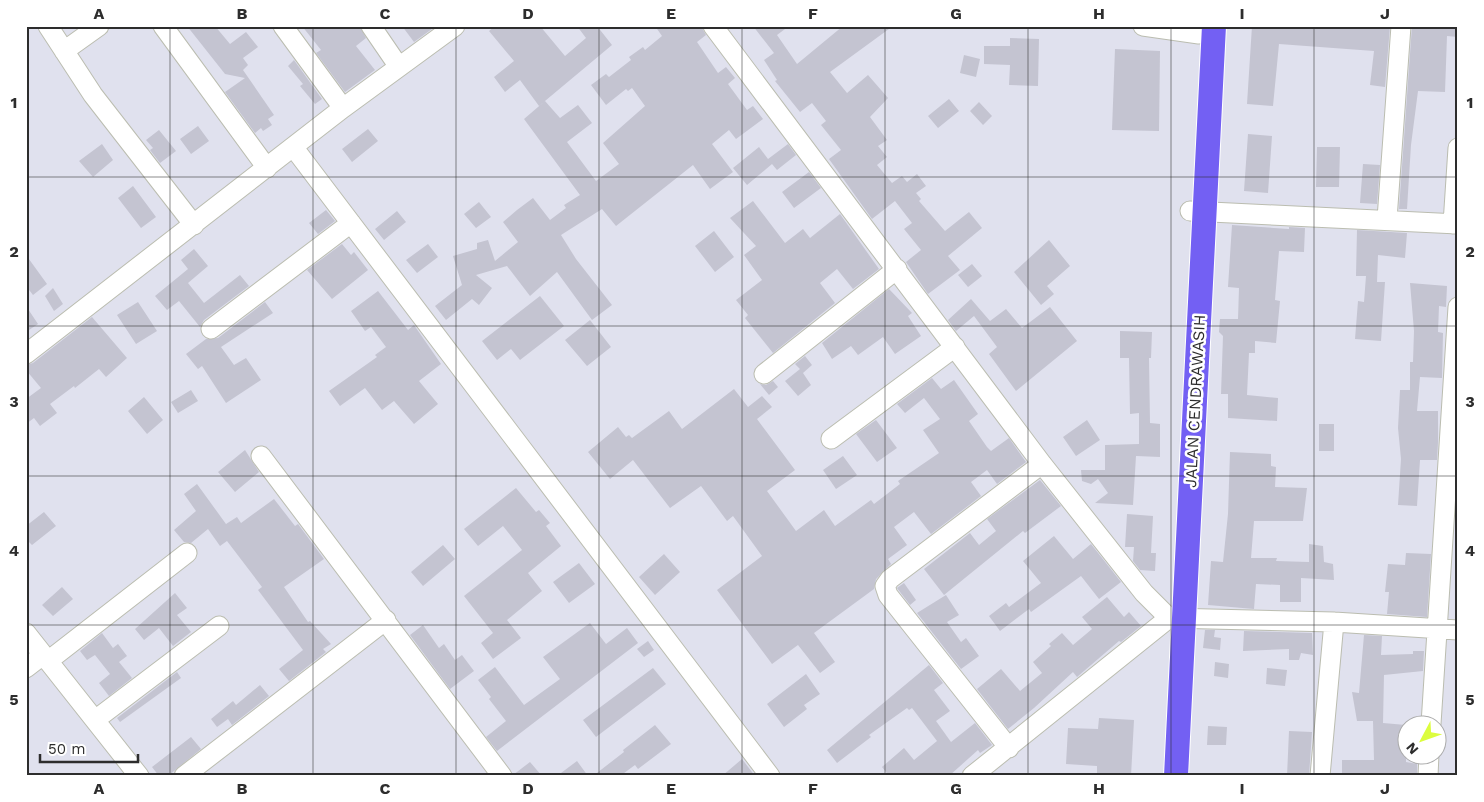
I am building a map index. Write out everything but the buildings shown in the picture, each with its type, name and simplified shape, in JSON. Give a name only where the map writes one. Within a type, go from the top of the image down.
[{"type":"main road","name":"JALAN CENDRAWASIH","points":[[1165,776],[1198,211],[1204,29]]},
{"type":"main road","name":"JALAN CENDRAWASIH","points":[[1175,618],[1176,776]]},
{"type":"street","points":[[48,26],[93,95],[194,225]]},
{"type":"street","points":[[64,51],[99,26]]},
{"type":"street","points":[[163,26],[267,168]]},
{"type":"street","points":[[283,26],[343,108]]},
{"type":"street","points":[[371,26],[399,68]]},
{"type":"street","points":[[26,354],[294,148],[343,108],[399,68],[433,33],[455,26]]},
{"type":"street","points":[[714,26],[1042,464],[1144,593],[1175,618],[1334,622],[1458,630]]},
{"type":"street","points":[[1143,26],[1204,29]]},
{"type":"street","points":[[1387,219],[1401,26]]},
{"type":"street","points":[[294,148],[770,776]]},
{"type":"street","points":[[1198,211],[1387,219],[1455,224],[1458,148]]},
{"type":"street","points":[[211,329],[351,223]]},
{"type":"street","points":[[764,374],[897,269]]},
{"type":"street","points":[[1432,714],[1458,308]]},
{"type":"street","points":[[831,439],[955,346]]},
{"type":"street","points":[[261,456],[502,776]]},
{"type":"street","points":[[1009,748],[888,595],[885,586],[890,579],[1042,464]]},
{"type":"street","points":[[26,668],[46,658],[187,553]]},
{"type":"street","points":[[972,776],[1175,618]]},
{"type":"street","points":[[184,776],[386,620]]},
{"type":"street","points":[[1320,776],[1334,622]]},
{"type":"street","points":[[95,720],[218,626]]},
{"type":"street","points":[[26,633],[139,776]]}]
